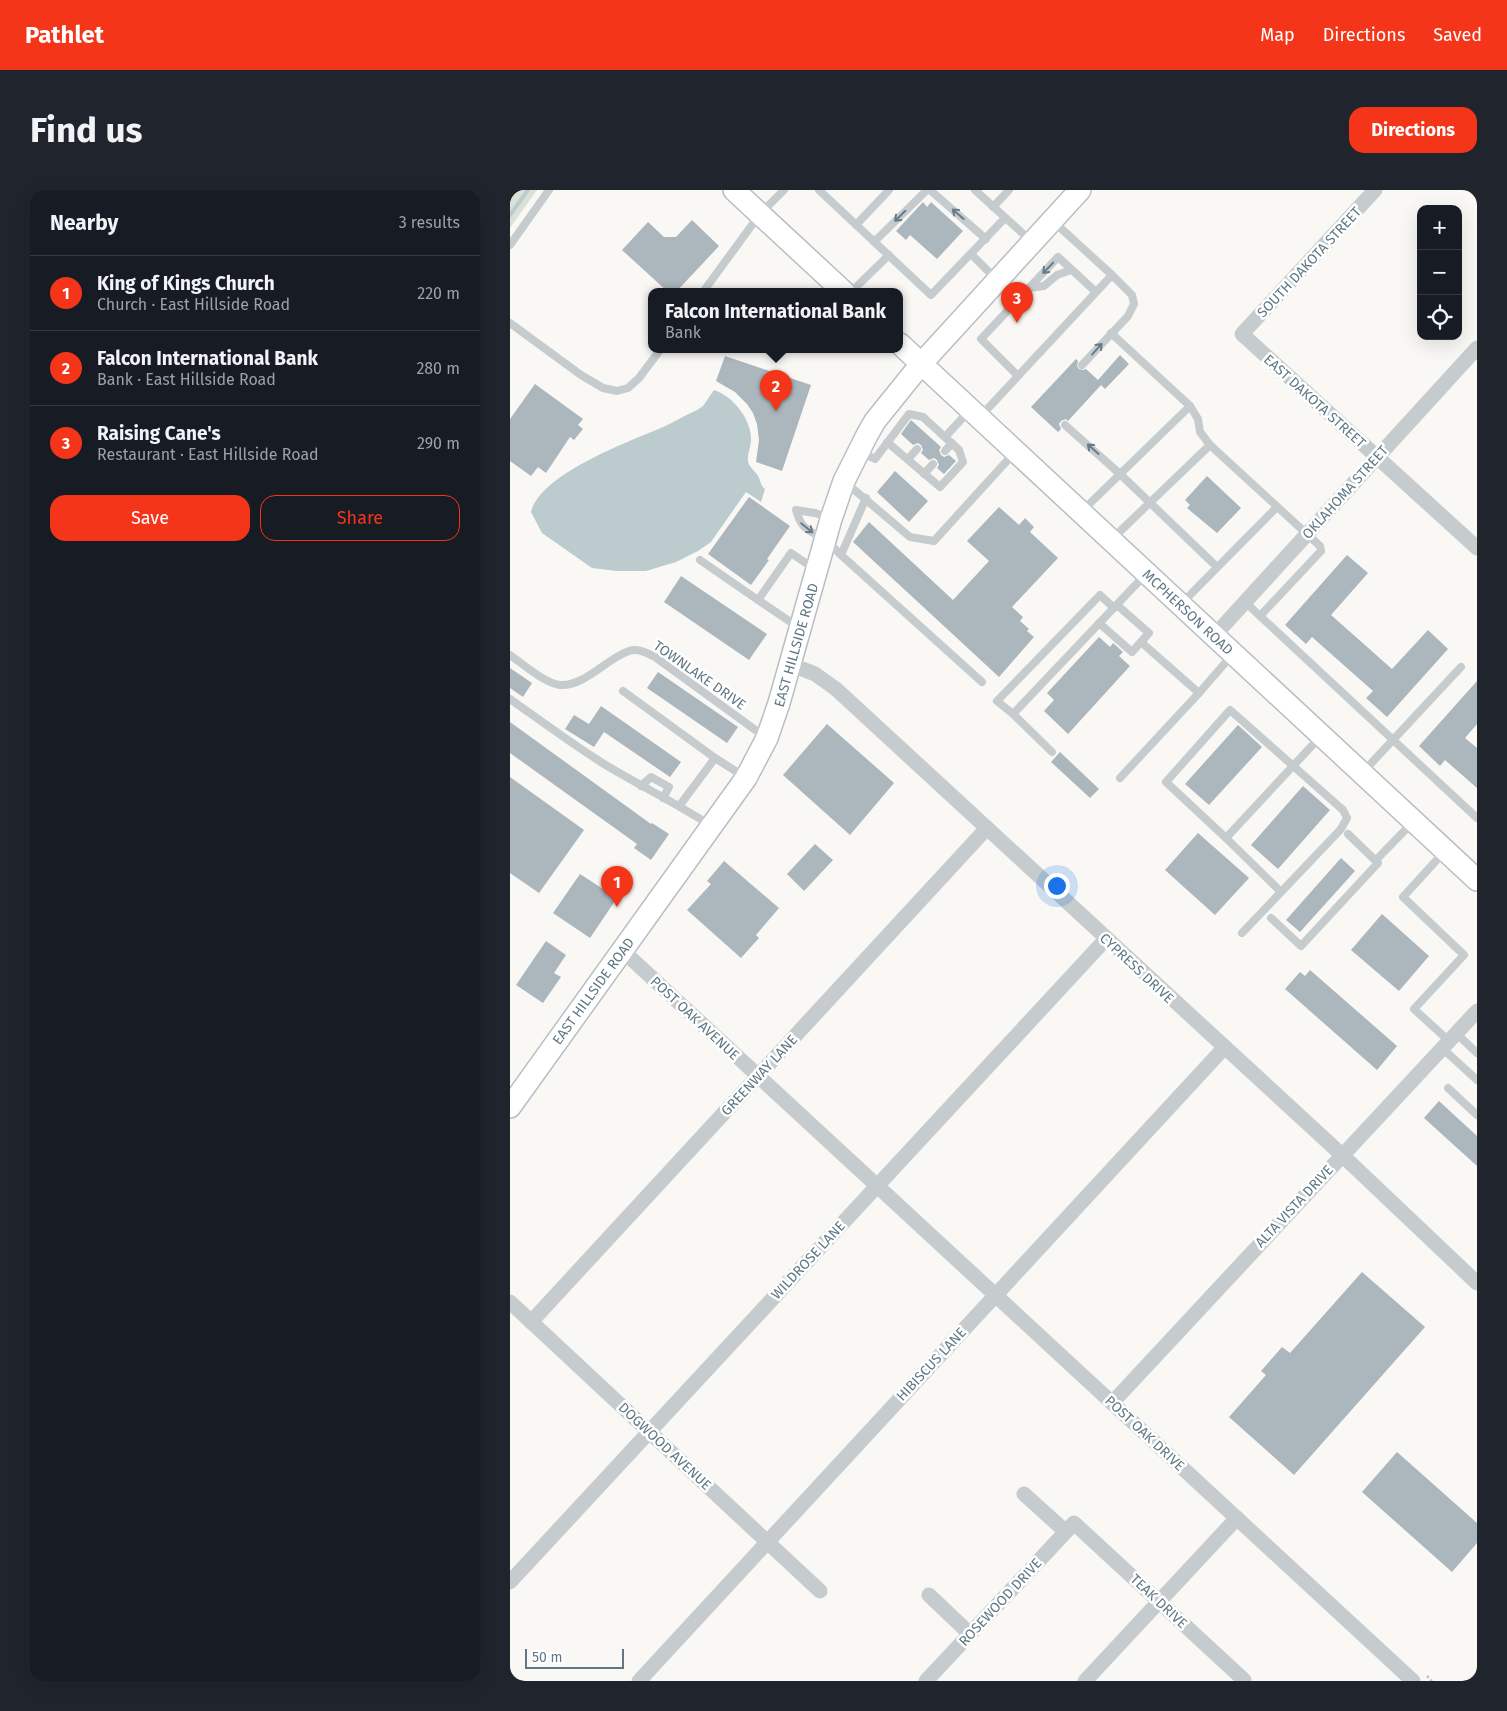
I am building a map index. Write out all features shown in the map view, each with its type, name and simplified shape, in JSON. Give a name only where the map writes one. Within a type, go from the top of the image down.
[{"type":"street","points":[[734,190],[840,288]]},
{"type":"street","name":"EAST HILLSIDE ROAD","points":[[510,1107],[746,778],[767,738],[779,703],[831,519],[844,481],[875,421],[921,364],[1080,190]]},
{"type":"street","name":"SOUTH DAKOTA STREET","points":[[1242,334],[1375,190]]},
{"type":"street","name":"EAST DAKOTA STREET","points":[[1242,334],[1477,548]]},
{"type":"street","name":"MCPHERSON ROAD","points":[[903,347],[1477,880]]},
{"type":"street","name":"OKLAHOMA STREET","points":[[1214,636],[1477,348]]},
{"type":"street","name":"CYPRESS DRIVE","points":[[790,664],[815,674],[836,689],[1477,1282]]},
{"type":"street","name":"GREENWAY LANE","points":[[531,1322],[987,828]]},
{"type":"street","name":"WILDROSE LANE","points":[[510,1582],[1106,939]]},
{"type":"street","name":"POST OAK AVENUE","points":[[622,951],[877,1186]]},
{"type":"street","name":"ALTA VISTA DRIVE","points":[[1112,1402],[1477,1011]]},
{"type":"street","name":"HIBISCUS LANE","points":[[639,1681],[1224,1048]]},
{"type":"street","name":"POST OAK DRIVE","points":[[877,1186],[1237,1518],[1420,1678]]},
{"type":"street","name":"DOGWOOD AVENUE","points":[[510,1302],[820,1591]]},
{"type":"street","name":"TEAK DRIVE","points":[[1024,1494],[1069,1527],[1160,1601],[1244,1680]]},
{"type":"street","points":[[1085,1681],[1237,1518]]},
{"type":"street","name":"ROSEWOOD DRIVE","points":[[926,1681],[1069,1527]]},
{"type":"street","points":[[929,1595],[970,1634]]},
{"type":"lane","points":[[510,244],[549,190]]},
{"type":"lane","points":[[706,288],[760,214],[784,190]]},
{"type":"lane","points":[[819,190],[931,295],[1005,218]]},
{"type":"lane","points":[[856,225],[889,190]]},
{"type":"lane","points":[[874,242],[926,190]]},
{"type":"lane","points":[[930,190],[986,239]]},
{"type":"lane","points":[[975,190],[1032,243]]},
{"type":"lane","points":[[993,207],[1009,190]]},
{"type":"lane","points":[[1052,221],[1132,295],[1134,304],[1128,316],[1082,365]]},
{"type":"lane","points":[[971,254],[998,280]]},
{"type":"lane","points":[[855,288],[889,256]]},
{"type":"lane","points":[[1018,376],[981,339],[1058,257],[1096,292]]},
{"type":"lane","points":[[1029,288],[1044,286],[1057,276],[1071,270]]},
{"type":"lane","points":[[945,437],[975,414],[1018,376],[1112,275]]},
{"type":"lane","points":[[510,323],[603,388],[618,391],[628,388],[639,378],[658,353]]},
{"type":"lane","points":[[1111,333],[1190,406],[1198,419],[1200,432],[1210,445],[1320,546],[1321,551],[1260,616]]},
{"type":"lane","points":[[1081,512],[1190,406]]},
{"type":"lane","points":[[859,451],[875,459],[909,414],[923,418],[952,443],[959,450],[963,462],[940,487],[888,442]]},
{"type":"lane","points":[[1065,424],[1218,568]]},
{"type":"lane","points":[[929,436],[935,428]]},
{"type":"lane","points":[[945,450],[952,443]]},
{"type":"lane","points":[[1110,540],[1210,445]]},
{"type":"lane","points":[[908,460],[917,449]]},
{"type":"lane","points":[[844,481],[910,537],[934,541],[1015,452]]},
{"type":"lane","points":[[924,474],[933,464]]},
{"type":"lane","points":[[841,555],[866,498]]},
{"type":"lane","points":[[1180,605],[1277,507]]},
{"type":"lane","points":[[831,519],[815,513],[796,510],[799,522],[810,532],[826,540],[982,682]]},
{"type":"lane","points":[[758,600],[791,553],[817,571]]},
{"type":"lane","points":[[700,560],[800,629]]},
{"type":"lane","points":[[1013,714],[1146,574]]},
{"type":"lane","points":[[1052,752],[997,701],[1100,595],[1148,633],[1132,652],[1099,623]]},
{"type":"lane","points":[[1245,602],[1477,818]]},
{"type":"lane","points":[[1141,642],[1199,693]]},
{"type":"lane","name":"TOWNLAKE DRIVE","points":[[510,655],[544,679],[560,685],[576,682],[630,650],[642,651],[655,657],[767,738]]},
{"type":"lane","points":[[1120,778],[1233,654]]},
{"type":"lane","points":[[1362,774],[1461,667]]},
{"type":"lane","points":[[623,690],[715,758],[746,778]]},
{"type":"lane","points":[[510,699],[602,762],[662,798],[680,805],[712,826]]},
{"type":"lane","points":[[1242,933],[1341,830],[1347,818],[1343,810],[1230,710],[1166,782],[1281,892]]},
{"type":"lane","points":[[1226,838],[1321,736]]},
{"type":"lane","points":[[680,805],[715,758]]},
{"type":"lane","points":[[641,786],[651,777],[669,787],[662,798]]},
{"type":"lane","points":[[1376,860],[1414,822]]},
{"type":"lane","points":[[1271,918],[1301,946],[1378,863],[1348,834]]},
{"type":"lane","points":[[1445,850],[1403,897],[1464,955],[1414,1009],[1449,1041],[1477,1080]]},
{"type":"lane","points":[[1449,1041],[1477,1053]]},
{"type":"lane","points":[[1448,1088],[1477,1115]]},
{"type":"path","points":[[1420,1678],[1432,1681]]},
{"type":"shaded area","points":[[510,190],[537,190],[510,228]]},
{"type":"shaded area","points":[[714,390],[734,403],[745,417],[751,440],[748,462],[765,489],[761,502],[746,492],[711,542],[676,562],[646,571],[617,571],[592,568],[542,533],[531,512],[538,498],[551,484],[588,460],[697,410],[703,406]]},
{"type":"building","points":[[923,202],[927,207],[931,202],[963,231],[937,259],[910,235],[906,240],[896,231]]},
{"type":"building","points":[[692,220],[719,246],[680,288],[664,288],[622,250],[648,222],[664,237],[676,237]]},
{"type":"building","points":[[1120,355],[1129,364],[1105,389],[1101,385],[1068,421],[1066,419],[1061,421],[1059,424],[1061,429],[1058,432],[1031,407],[1076,359],[1079,369],[1086,369],[1098,380]]},
{"type":"building","points":[[725,356],[811,385],[782,471],[756,462],[759,440],[757,424],[753,413],[735,392],[716,381]]},
{"type":"building","points":[[535,384],[583,419],[578,425],[583,429],[574,440],[570,437],[546,473],[538,467],[531,476],[510,461],[510,419]]},
{"type":"building","points":[[911,420],[941,447],[939,450],[941,455],[944,457],[949,455],[956,461],[944,474],[937,468],[939,465],[937,460],[934,458],[929,460],[921,453],[923,450],[921,445],[918,443],[913,445],[901,434]]},
{"type":"building","points":[[895,471],[928,501],[909,522],[877,492]]},
{"type":"building","points":[[1207,476],[1241,508],[1217,533],[1187,508],[1190,505],[1185,500]]},
{"type":"building","points":[[749,497],[790,526],[751,585],[708,554]]},
{"type":"building","points":[[999,507],[1019,525],[1025,518],[1034,527],[1030,532],[1058,558],[1012,607],[1023,617],[1020,621],[1029,629],[1027,631],[1034,637],[999,677],[853,542],[869,522],[953,600],[989,561],[967,541]]},
{"type":"building","points":[[1347,555],[1368,573],[1331,615],[1392,669],[1428,630],[1448,649],[1387,717],[1366,698],[1373,691],[1312,637],[1306,644],[1285,625]]},
{"type":"building","points":[[681,576],[767,634],[749,660],[664,602]]},
{"type":"building","points":[[1099,637],[1110,647],[1113,643],[1123,652],[1119,656],[1130,666],[1068,734],[1044,711],[1054,700],[1047,693]]},
{"type":"building","points":[[510,668],[532,683],[523,697],[510,688]]},
{"type":"building","points":[[658,672],[738,727],[727,743],[647,688]]},
{"type":"building","points":[[1477,681],[1477,724],[1465,738],[1477,748],[1477,788],[1445,760],[1440,766],[1419,746]]},
{"type":"building","points":[[601,706],[681,762],[670,777],[604,732],[594,747],[565,729],[574,715],[589,724]]},
{"type":"building","points":[[510,722],[651,824],[669,834],[651,860],[634,848],[637,844],[510,753]]},
{"type":"building","points":[[827,724],[894,783],[850,835],[783,775]]},
{"type":"building","points":[[1238,725],[1262,747],[1209,805],[1185,784]]},
{"type":"building","points":[[1060,752],[1099,789],[1090,798],[1051,762]]},
{"type":"building","points":[[510,777],[584,830],[539,893],[510,873]]},
{"type":"building","points":[[1303,786],[1330,810],[1278,869],[1251,845]]},
{"type":"building","points":[[1198,833],[1249,878],[1215,915],[1165,870]]},
{"type":"building","points":[[815,844],[833,860],[804,891],[787,874]]},
{"type":"building","points":[[1341,858],[1355,871],[1300,932],[1286,920]]},
{"type":"building","points":[[724,861],[779,908],[756,935],[759,938],[741,958],[687,910],[711,884],[707,881]]},
{"type":"building","points":[[580,874],[617,898],[590,938],[553,913]]},
{"type":"building","points":[[1382,914],[1429,956],[1399,991],[1351,950]]},
{"type":"building","points":[[546,941],[566,955],[554,973],[561,977],[543,1003],[516,985]]},
{"type":"building","points":[[1310,970],[1397,1046],[1377,1070],[1285,989],[1300,972],[1305,976]]},
{"type":"building","points":[[1439,1101],[1477,1136],[1477,1166],[1424,1118]]},
{"type":"building","points":[[1362,1272],[1425,1327],[1294,1475],[1229,1417],[1266,1375],[1261,1371],[1282,1347],[1290,1353]]},
{"type":"building","points":[[1397,1452],[1477,1523],[1477,1543],[1452,1572],[1362,1492]]},
{"type":"waterway","points":[[510,215],[528,190]]},
{"type":"place","name":"Raising Cane's","points":[[1017,323]]},
{"type":"place","name":"Falcon International Bank","points":[[776,411]]},
{"type":"place","name":"King of Kings Church","points":[[617,907]]}]
